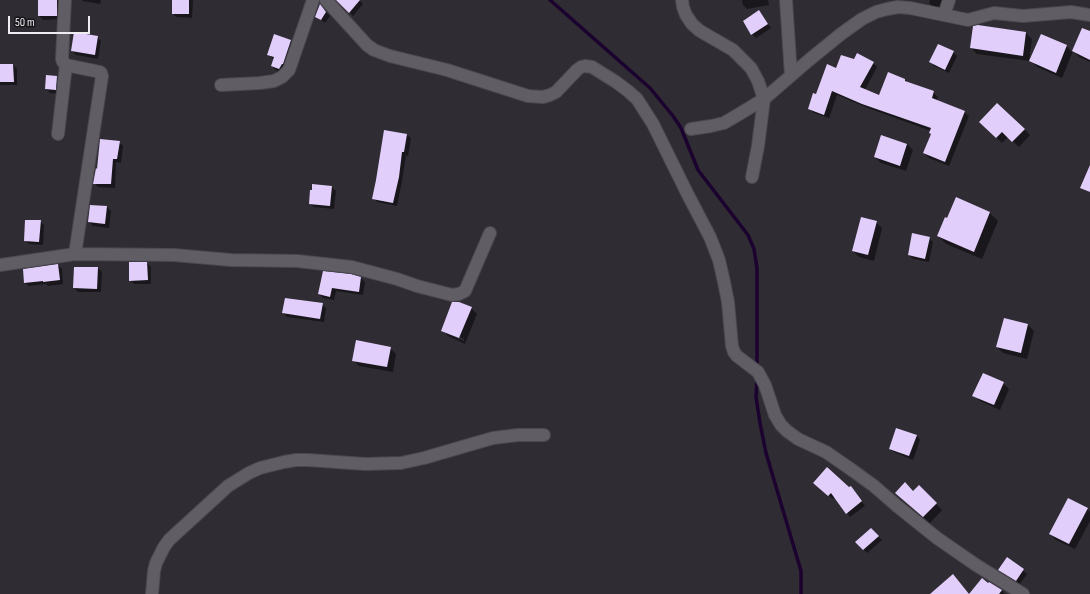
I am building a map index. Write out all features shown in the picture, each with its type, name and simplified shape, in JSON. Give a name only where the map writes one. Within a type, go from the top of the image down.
[{"type":"street","points":[[65,0],[63,62],[66,65],[102,73],[75,254]]},
{"type":"street","points":[[221,85],[260,83],[282,77],[289,70],[313,0]]},
{"type":"street","points":[[326,0],[367,45],[374,50],[390,56],[447,70],[536,98],[556,92],[577,70],[585,66],[592,67],[628,91],[637,99],[652,124],[710,237],[719,260],[724,282],[734,352],[758,372],[765,385],[775,415],[781,424],[788,432],[798,439],[826,452],[852,470],[874,486],[937,538],[1022,594]]},
{"type":"street","points":[[682,0],[686,15],[692,24],[700,31],[733,50],[751,68],[758,81],[764,99],[758,146],[752,177]]},
{"type":"street","points":[[786,0],[792,75]]},
{"type":"street","points":[[876,12],[881,0]]},
{"type":"street","points":[[944,15],[949,0]]},
{"type":"street","points":[[691,129],[724,123],[742,114],[764,99],[841,34],[862,19],[876,12],[898,7],[910,8],[968,20],[994,13],[1023,16],[1071,12],[1090,15]]},
{"type":"street","points":[[58,134],[66,65]]},
{"type":"street","points":[[0,265],[75,254],[174,255],[231,260],[297,261],[345,266],[369,271],[452,295],[459,294],[464,290],[490,233]]},
{"type":"street","points":[[152,594],[156,563],[169,540],[228,486],[260,468],[296,460],[365,464],[401,463],[424,458],[493,438],[518,434],[544,435]]},
{"type":"building","points":[[38,0],[57,0],[57,16],[38,16]]},
{"type":"building","points":[[172,0],[189,0],[189,14],[172,14]]},
{"type":"building","points":[[336,0],[360,0],[349,13]]},
{"type":"building","points":[[320,4],[326,12],[321,20],[315,17]]},
{"type":"building","points":[[759,10],[768,24],[751,35],[743,21]]},
{"type":"building","points":[[978,25],[1026,32],[1023,56],[970,48],[973,26]]},
{"type":"building","points":[[1082,28],[1090,31],[1090,60],[1072,51]]},
{"type":"building","points":[[74,32],[98,36],[95,55],[71,51]]},
{"type":"building","points":[[274,34],[291,40],[283,64],[279,69],[271,66],[274,57],[267,55]]},
{"type":"building","points":[[1041,34],[1067,45],[1056,73],[1029,61]]},
{"type":"building","points":[[938,44],[954,51],[945,70],[929,62]]},
{"type":"building","points":[[857,53],[874,62],[860,87],[879,95],[888,72],[905,79],[905,81],[934,91],[932,98],[965,111],[945,162],[923,153],[931,134],[929,133],[931,128],[862,104],[832,91],[824,115],[808,109],[813,93],[816,94],[827,64],[836,68],[841,55],[854,59]]},
{"type":"building","points":[[0,64],[13,64],[14,82],[0,82]]},
{"type":"building","points":[[46,75],[57,76],[56,90],[45,89]]},
{"type":"building","points":[[997,103],[1025,129],[1012,142],[1002,132],[996,138],[979,122]]},
{"type":"building","points":[[384,130],[407,134],[404,152],[402,152],[399,177],[393,203],[372,199]]},
{"type":"building","points":[[881,135],[907,144],[900,166],[874,157]]},
{"type":"building","points":[[100,139],[120,141],[117,159],[113,159],[111,184],[93,184],[96,168],[97,169]]},
{"type":"building","points":[[1090,165],[1090,192],[1080,188]]},
{"type":"building","points":[[312,184],[332,186],[330,206],[309,204]]},
{"type":"building","points":[[956,197],[990,212],[974,252],[937,236]]},
{"type":"building","points":[[90,205],[107,206],[105,224],[88,222]]},
{"type":"building","points":[[861,217],[877,221],[868,255],[852,251]]},
{"type":"building","points":[[25,220],[41,220],[39,242],[24,241]]},
{"type":"building","points":[[912,233],[930,237],[925,259],[908,255]]},
{"type":"building","points":[[129,262],[147,262],[148,280],[129,281]]},
{"type":"building","points":[[58,264],[60,280],[24,283],[23,269]]},
{"type":"building","points":[[74,267],[98,267],[97,289],[73,288]]},
{"type":"building","points":[[323,271],[351,274],[361,277],[359,292],[332,288],[330,297],[318,294]]},
{"type":"building","points":[[285,298],[323,303],[320,319],[282,313]]},
{"type":"building","points":[[452,302],[459,302],[472,307],[459,338],[441,331]]},
{"type":"building","points":[[1004,318],[1028,324],[1021,353],[996,347]]},
{"type":"building","points":[[356,340],[391,347],[387,367],[352,361]]},
{"type":"building","points":[[983,373],[1004,382],[994,405],[972,396]]},
{"type":"building","points":[[896,428],[917,435],[909,456],[889,449]]},
{"type":"building","points":[[827,467],[849,487],[851,486],[862,501],[846,514],[831,493],[828,496],[813,483]]},
{"type":"building","points":[[905,482],[913,491],[919,485],[937,503],[923,517],[895,493]]},
{"type":"building","points":[[1068,498],[1088,508],[1069,544],[1049,534]]},
{"type":"building","points":[[871,528],[879,536],[863,550],[855,542]]},
{"type":"building","points":[[1007,557],[1024,569],[1016,581],[998,570]]},
{"type":"building","points":[[953,574],[969,594],[930,594]]},
{"type":"building","points":[[982,578],[988,583],[989,582],[1002,590],[999,594],[969,594]]},
{"type":"waterway","points":[[550,0],[650,88],[681,128],[698,170],[748,235],[754,249],[757,268],[757,367]]},
{"type":"waterway","points":[[757,377],[756,397],[766,453],[801,571],[801,594]]}]
